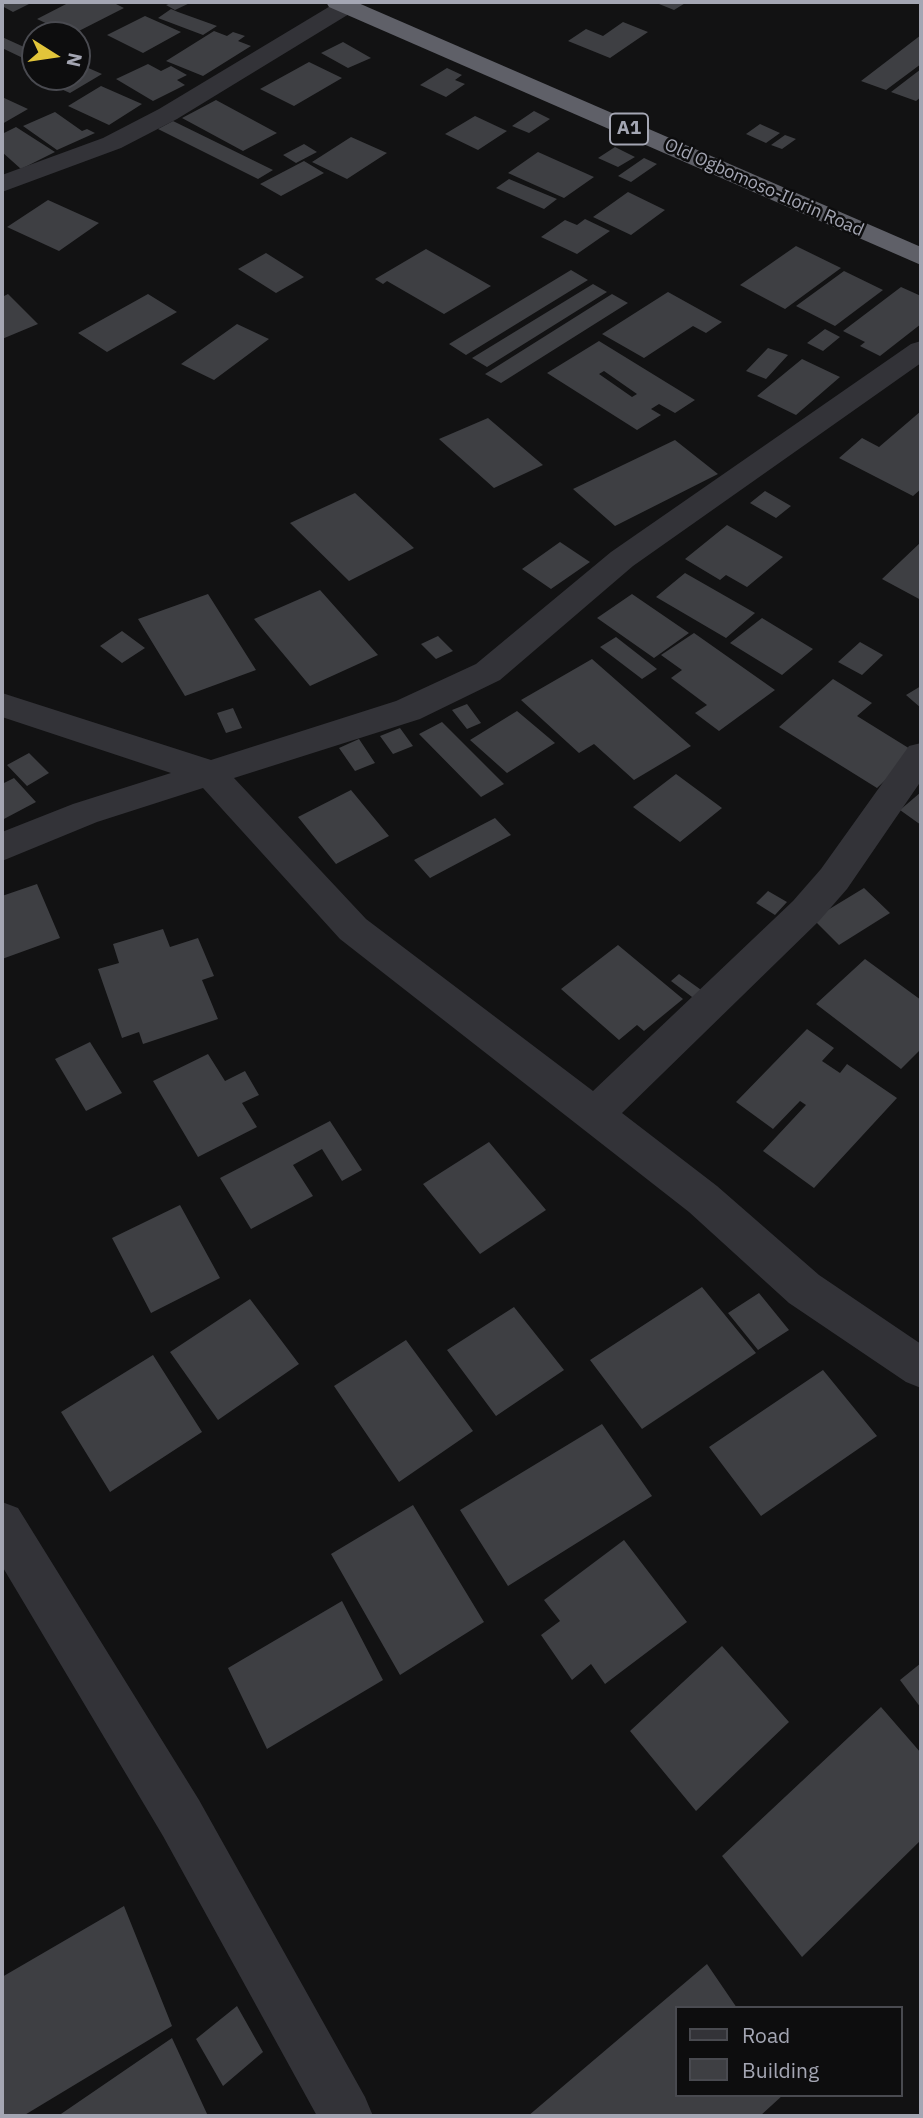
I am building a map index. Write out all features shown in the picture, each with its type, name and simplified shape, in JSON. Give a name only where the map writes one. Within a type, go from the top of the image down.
[{"type":"highway","name":"Old Ogbomoso-Ilorin Road","points":[[342,4],[921,257]]},
{"type":"street","points":[[2,184],[112,143],[168,114],[342,4]]},
{"type":"street","points":[[2,847],[85,813],[408,710],[488,672],[622,559],[921,350]]},
{"type":"street","points":[[2,705],[208,772],[353,929],[703,1199],[804,1289],[921,1368]]},
{"type":"street","points":[[594,1115],[806,911],[834,879],[921,755]]},
{"type":"street","points":[[2,1524],[181,1818],[346,2116]]},
{"type":"building","points":[[2,2],[33,2],[13,12],[2,6]]},
{"type":"building","points":[[70,2],[112,2],[124,8],[91,25],[91,21],[37,19]]},
{"type":"building","points":[[192,2],[175,10],[166,5]]},
{"type":"building","points":[[654,2],[687,2],[674,10]]},
{"type":"building","points":[[171,9],[217,26],[203,35],[158,18]]},
{"type":"building","points":[[145,16],[181,32],[143,53],[107,35]]},
{"type":"building","points":[[623,22],[648,32],[610,58],[568,41],[586,29],[603,36]]},
{"type":"building","points":[[214,31],[227,36],[233,32],[245,36],[238,41],[251,46],[203,76],[166,61]]},
{"type":"building","points":[[921,35],[921,64],[886,90],[861,81]]},
{"type":"building","points":[[2,37],[21,46],[21,57],[2,48]]},
{"type":"building","points":[[343,42],[371,58],[348,68],[321,53]]},
{"type":"building","points":[[309,62],[342,78],[294,106],[260,89]]},
{"type":"building","points":[[148,64],[161,71],[171,66],[187,75],[177,80],[185,85],[153,101],[116,79]]},
{"type":"building","points":[[447,68],[462,75],[455,80],[465,84],[446,97],[420,85]]},
{"type":"building","points":[[91,69],[102,74],[91,81]]},
{"type":"building","points":[[921,69],[921,97],[916,101],[891,92]]},
{"type":"building","points":[[101,86],[142,104],[109,125],[68,106]]},
{"type":"building","points":[[2,97],[28,109],[2,124]]},
{"type":"building","points":[[216,100],[277,133],[243,151],[182,118]]},
{"type":"building","points":[[534,111],[550,119],[529,133],[512,126]]},
{"type":"building","points":[[55,112],[82,131],[87,129],[95,133],[57,150],[23,126]]},
{"type":"building","points":[[475,116],[507,131],[478,150],[445,134]]},
{"type":"building","points":[[173,121],[273,170],[258,179],[158,129]]},
{"type":"building","points":[[760,124],[780,133],[766,143],[746,134]]},
{"type":"building","points":[[16,127],[55,152],[21,169],[2,152],[2,134]]},
{"type":"building","points":[[785,135],[796,139],[782,149],[771,145]]},
{"type":"building","points":[[351,137],[387,153],[347,179],[312,162]]},
{"type":"building","points":[[304,144],[317,152],[296,163],[283,155]]},
{"type":"building","points":[[615,147],[635,157],[618,167],[598,158]]},
{"type":"building","points":[[538,152],[594,177],[564,198],[508,173]]},
{"type":"building","points":[[644,158],[657,164],[631,182],[618,176]]},
{"type":"building","points":[[304,161],[324,173],[281,196],[260,184]]},
{"type":"building","points":[[509,179],[557,199],[544,209],[496,188]]},
{"type":"building","points":[[628,192],[665,210],[631,235],[593,217]]},
{"type":"building","points":[[48,200],[99,223],[59,251],[7,227]]},
{"type":"building","points":[[585,219],[610,231],[577,254],[541,237],[565,220],[577,225]]},
{"type":"building","points":[[796,246],[841,268],[785,309],[740,285]]},
{"type":"building","points":[[426,249],[491,286],[444,314],[387,281],[383,284],[375,279]]},
{"type":"building","points":[[266,253],[304,277],[276,293],[238,269]]},
{"type":"building","points":[[571,270],[588,280],[466,355],[449,344]]},
{"type":"building","points":[[844,271],[883,290],[835,326],[796,306]]},
{"type":"building","points":[[593,284],[607,292],[487,367],[472,358]]},
{"type":"building","points":[[901,287],[921,296],[921,324],[880,356],[860,346],[865,342],[843,331]]},
{"type":"building","points":[[668,292],[722,322],[706,333],[693,326],[644,358],[602,334]]},
{"type":"building","points":[[8,294],[38,324],[2,339],[2,297]]},
{"type":"building","points":[[148,294],[177,312],[107,352],[78,333]]},
{"type":"building","points":[[612,294],[628,303],[501,383],[485,374]]},
{"type":"building","points":[[237,324],[269,339],[214,380],[181,364]]},
{"type":"building","points":[[825,329],[840,337],[823,351],[807,343]]},
{"type":"building","points":[[599,341],[695,400],[675,413],[659,404],[651,409],[661,415],[637,430],[547,373]],"holes":[[[604,371],[637,394],[632,397],[599,374]]]},
{"type":"building","points":[[768,348],[788,355],[766,379],[746,371]]},
{"type":"building","points":[[802,359],[840,377],[796,415],[757,396]]},
{"type":"building","points":[[921,411],[921,489],[913,496],[839,458],[862,438],[879,447]]},
{"type":"building","points":[[488,418],[543,465],[494,488],[439,439]]},
{"type":"building","points":[[675,440],[718,474],[615,526],[573,489]]},
{"type":"building","points":[[765,491],[791,506],[776,518],[750,503]]},
{"type":"building","points":[[355,493],[414,548],[349,581],[290,523]]},
{"type":"building","points":[[727,525],[783,557],[747,587],[726,575],[720,580],[685,559]]},
{"type":"building","points":[[560,542],[590,562],[551,589],[522,569]]},
{"type":"building","points":[[921,542],[921,600],[882,579]]},
{"type":"building","points":[[685,573],[755,613],[726,638],[656,597]]},
{"type":"building","points":[[320,590],[378,655],[310,686],[254,619]]},
{"type":"building","points":[[208,594],[256,670],[185,696],[138,619]]},
{"type":"building","points":[[632,594],[689,633],[654,658],[597,618]]},
{"type":"building","points":[[762,618],[813,649],[782,675],[730,643]]},
{"type":"building","points":[[122,631],[145,648],[122,663],[100,646]]},
{"type":"building","points":[[694,633],[775,690],[719,731],[695,713],[707,705],[671,678],[682,670],[661,655]]},
{"type":"building","points":[[438,636],[453,651],[436,659],[421,644]]},
{"type":"building","points":[[616,637],[657,669],[642,679],[600,647]]},
{"type":"building","points":[[860,642],[883,655],[862,675],[838,662]]},
{"type":"building","points":[[592,659],[691,746],[634,780],[594,744],[579,753],[521,700]]},
{"type":"building","points":[[833,679],[872,703],[857,716],[915,752],[877,788],[779,727]]},
{"type":"building","points":[[921,686],[921,708],[906,695]]},
{"type":"building","points":[[467,704],[481,723],[467,729],[452,710]]},
{"type":"building","points":[[233,708],[242,728],[226,733],[217,713]]},
{"type":"building","points":[[517,711],[555,743],[507,773],[470,740]]},
{"type":"building","points":[[442,722],[504,784],[481,797],[419,734]]},
{"type":"building","points":[[400,728],[413,746],[393,754],[380,736]]},
{"type":"building","points":[[359,739],[375,763],[355,771],[339,748]]},
{"type":"building","points":[[29,753],[49,773],[27,786],[7,765]]},
{"type":"building","points":[[676,774],[722,808],[680,842],[633,807]]},
{"type":"building","points":[[14,778],[36,802],[2,820],[2,784]]},
{"type":"building","points":[[351,790],[389,836],[336,864],[298,817]]},
{"type":"building","points":[[921,792],[921,825],[900,810]]},
{"type":"building","points":[[495,818],[511,835],[430,878],[414,860]]},
{"type":"building","points":[[37,884],[60,938],[2,959],[2,896]]},
{"type":"building","points":[[864,888],[890,913],[839,945],[813,919]]},
{"type":"building","points":[[768,891],[787,902],[775,915],[756,903]]},
{"type":"building","points":[[163,929],[170,947],[198,938],[214,976],[202,980],[218,1019],[143,1044],[139,1032],[122,1038],[98,969],[119,963],[113,944]]},
{"type":"building","points":[[618,945],[683,999],[644,1031],[637,1025],[619,1040],[561,989]]},
{"type":"building","points":[[865,959],[921,1000],[921,1049],[901,1069],[816,1004]]},
{"type":"building","points":[[679,974],[704,992],[696,1000],[671,981]]},
{"type":"building","points":[[807,1029],[834,1048],[822,1061],[840,1073],[847,1064],[897,1098],[814,1188],[763,1151],[806,1105],[800,1101],[773,1129],[736,1102]]},
{"type":"building","points":[[90,1042],[122,1093],[86,1111],[55,1059]]},
{"type":"building","points":[[208,1054],[225,1081],[245,1071],[259,1095],[242,1103],[257,1127],[198,1157],[153,1081]]},
{"type":"building","points":[[330,1121],[362,1170],[342,1181],[322,1149],[293,1165],[313,1196],[251,1229],[220,1178]]},
{"type":"building","points":[[489,1142],[546,1210],[480,1254],[423,1184]]},
{"type":"building","points":[[180,1205],[220,1278],[151,1313],[112,1238]]},
{"type":"building","points":[[702,1287],[756,1353],[642,1429],[590,1360]]},
{"type":"building","points":[[759,1293],[789,1330],[758,1350],[728,1313]]},
{"type":"building","points":[[250,1299],[299,1364],[218,1420],[170,1352]]},
{"type":"building","points":[[514,1307],[564,1370],[496,1416],[447,1350]]},
{"type":"building","points":[[406,1340],[473,1431],[399,1482],[334,1386]]},
{"type":"building","points":[[153,1355],[202,1432],[110,1492],[61,1412]]},
{"type":"building","points":[[823,1370],[877,1436],[761,1516],[709,1447]]},
{"type":"building","points":[[602,1424],[652,1496],[508,1586],[460,1510]]},
{"type":"building","points":[[413,1505],[484,1622],[400,1675],[331,1554]]},
{"type":"building","points":[[624,1540],[687,1622],[605,1684],[591,1664],[572,1680],[541,1635],[560,1621],[544,1600]]},
{"type":"building","points":[[342,1601],[383,1680],[267,1749],[228,1668]]},
{"type":"building","points":[[722,1646],[789,1722],[696,1811],[630,1731]]},
{"type":"building","points":[[921,1663],[921,1708],[900,1680]]},
{"type":"building","points":[[881,1707],[921,1753],[921,1840],[802,1957],[722,1856]]},
{"type":"building","points":[[124,1906],[172,2026],[23,2116],[2,2116],[2,1977]]},
{"type":"building","points":[[707,1964],[736,2006],[674,2006],[674,2097],[781,2097],[760,2116],[528,2116]]},
{"type":"building","points":[[237,2006],[263,2052],[223,2086],[196,2039]]},
{"type":"building","points":[[172,2038],[208,2116],[58,2116]]}]
